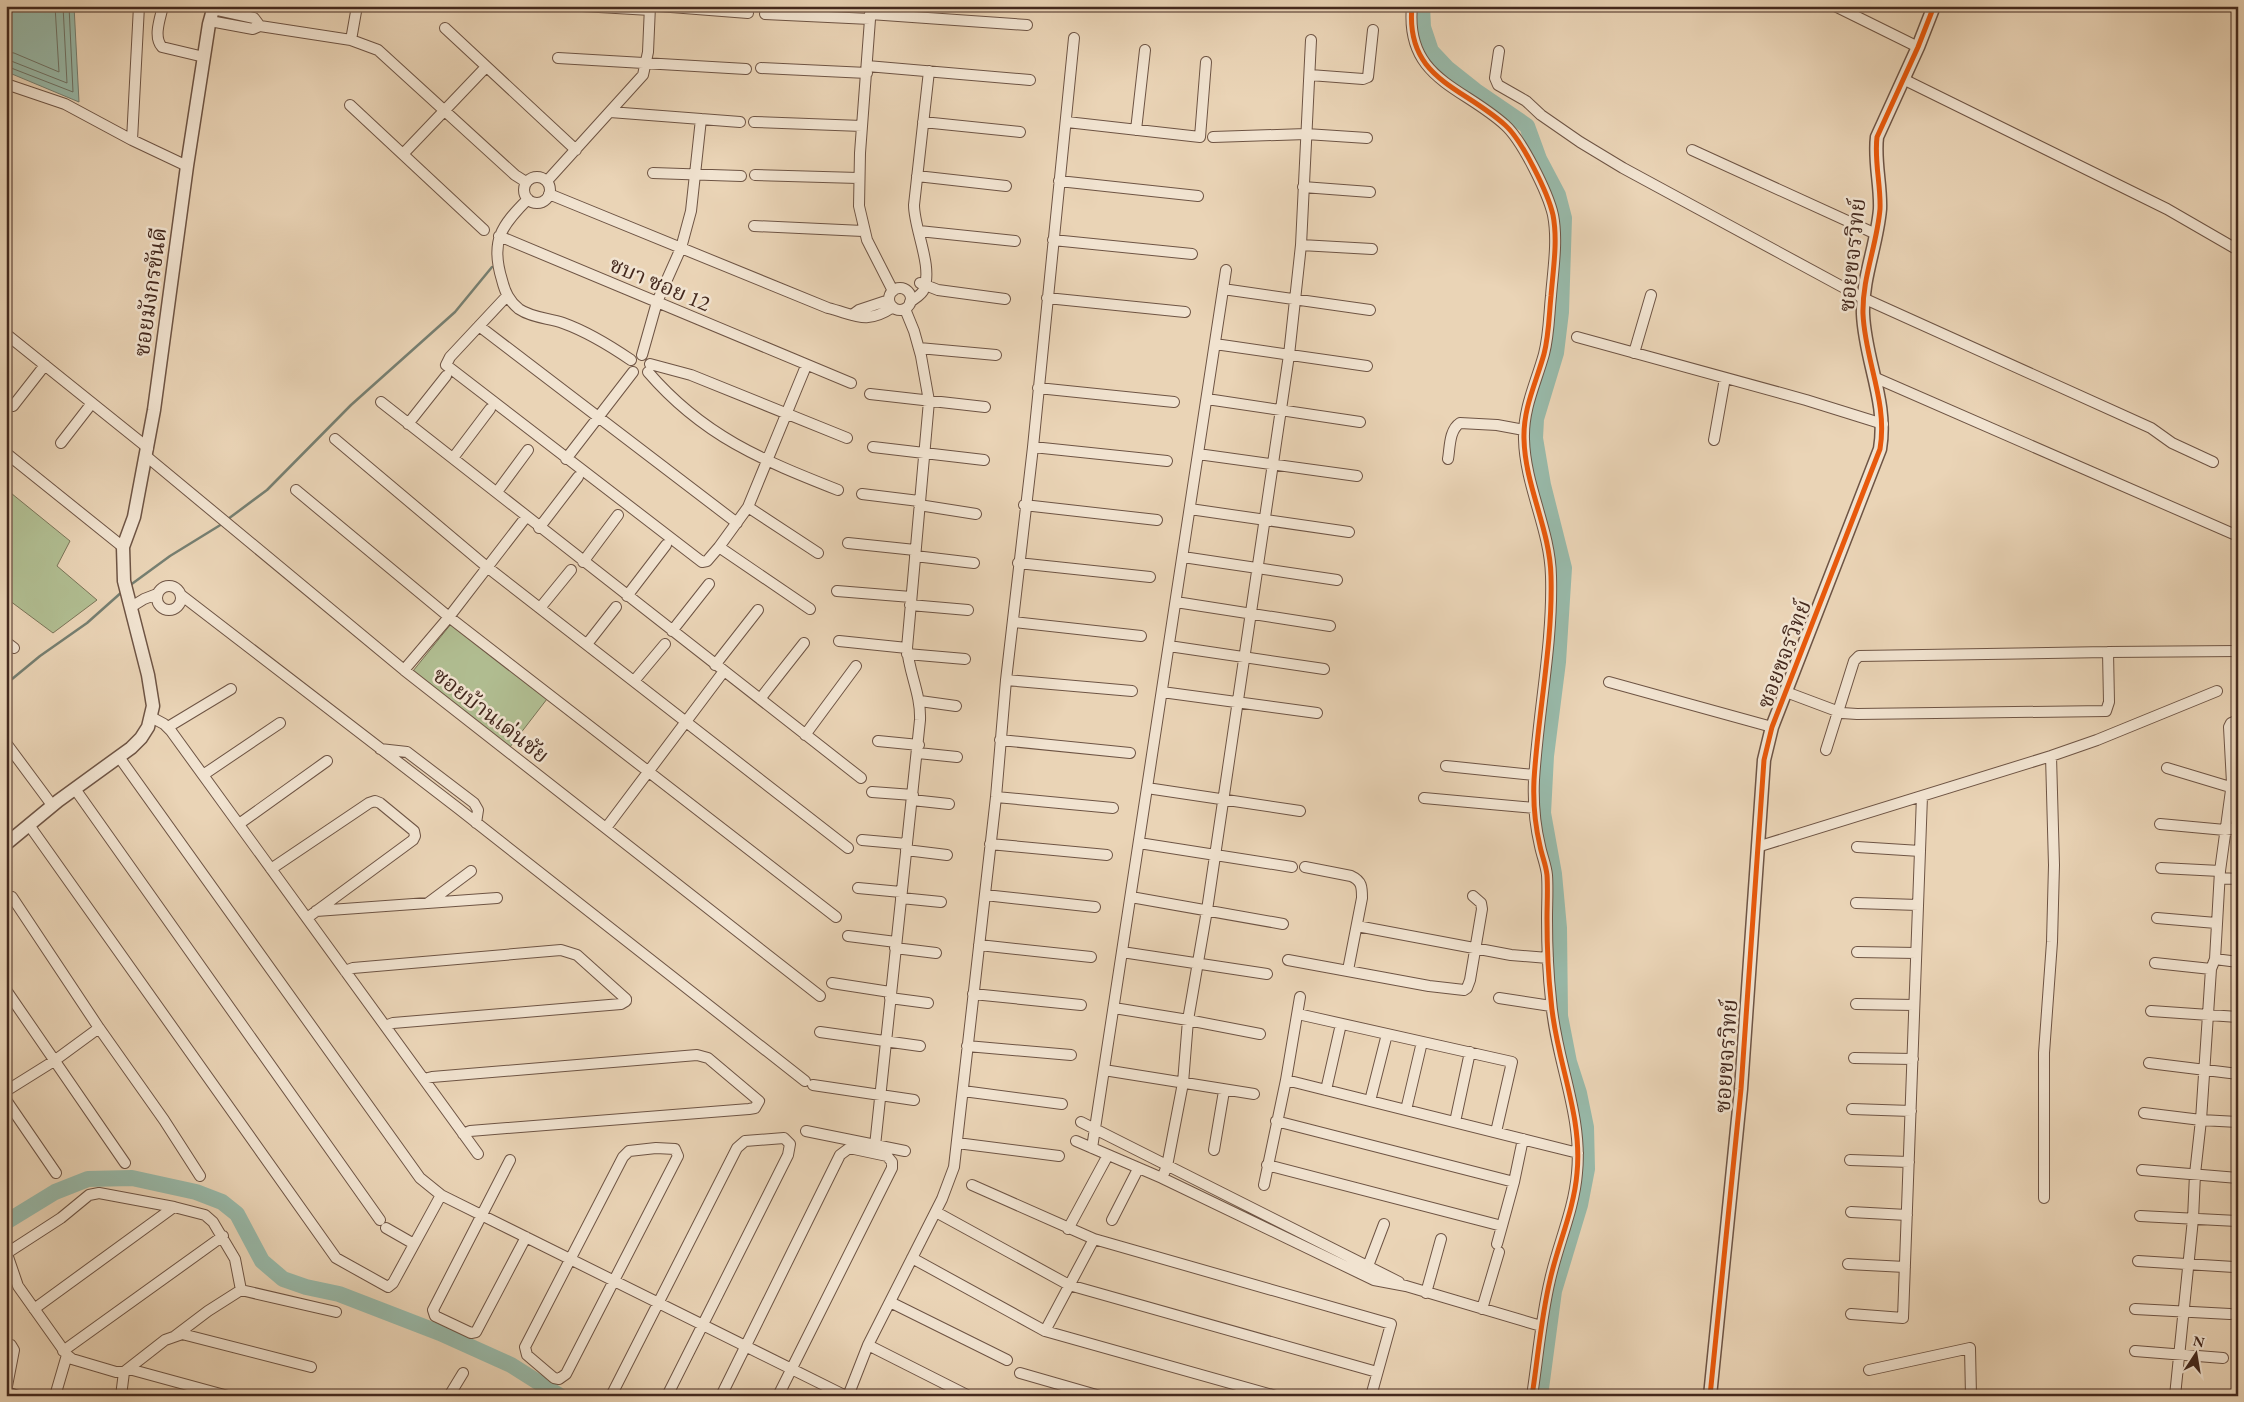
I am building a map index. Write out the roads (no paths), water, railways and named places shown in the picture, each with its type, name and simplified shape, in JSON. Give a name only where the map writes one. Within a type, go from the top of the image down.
[{"type":"street","points":[[132,140],[138,6]]},
{"type":"street","points":[[163,6],[157,35],[158,43],[162,47],[204,57]]},
{"type":"street","points":[[351,40],[357,6]]},
{"type":"street","points":[[582,6],[653,7],[748,14]]},
{"type":"street","points":[[1835,6],[1918,47]]},
{"type":"street","name":"ซอยขจรวิทย์","points":[[1710,1396],[1741,1089],[1764,760],[1772,727],[1880,450],[1883,424],[1876,378],[1865,334],[1863,298],[1880,209],[1876,162],[1877,137],[1918,47],[1934,6]]},
{"type":"street","points":[[547,181],[638,82],[646,64],[653,7]]},
{"type":"street","points":[[1411,8],[1411,31],[1417,48],[1433,72],[1453,90],[1501,121],[1514,134],[1551,208],[1554,227],[1554,259],[1547,339],[1543,358],[1527,404],[1524,430],[1526,460],[1547,541],[1551,574],[1551,612],[1534,775],[1534,808],[1547,878],[1551,1006],[1559,1057],[1574,1114],[1578,1153],[1577,1174],[1570,1211],[1550,1276],[1532,1396]]},
{"type":"street","points":[[212,12],[254,18],[260,26],[351,40],[378,50],[515,175],[526,182]]},
{"type":"street","name":"ซอยมังกรขันดี","points":[[129,601],[124,581],[123,547],[134,517],[147,452],[187,166],[212,12]]},
{"type":"street","points":[[765,14],[870,13],[1027,25]]},
{"type":"street","points":[[870,13],[858,178],[859,206],[863,231],[896,310],[907,301],[923,282],[923,245],[914,211],[922,122],[929,71]]},
{"type":"street","points":[[445,28],[576,150]]},
{"type":"street","points":[[1310,75],[1368,77],[1372,30]]},
{"type":"street","points":[[119,757],[420,1178],[441,1195],[847,1396],[868,1345],[950,1182],[957,1143],[996,797],[1018,563],[1048,298],[1074,38]]},
{"type":"street","points":[[1162,1178],[1167,1166],[1183,1083],[1188,1020],[1207,910],[1289,355],[1301,245],[1311,40]]},
{"type":"street","points":[[1136,130],[1145,50]]},
{"type":"street","points":[[1499,51],[1495,78],[1498,85],[1526,101],[1541,115],[1580,142],[1623,168],[1863,298],[2150,428],[2172,443],[2213,462]]},
{"type":"street","points":[[558,58],[746,69]]},
{"type":"street","points":[[1066,122],[1200,137],[1206,62]]},
{"type":"street","points":[[403,154],[486,67]]},
{"type":"street","points":[[761,68],[929,71],[1030,80]]},
{"type":"street","points":[[1903,79],[2167,208],[2238,250]]},
{"type":"street","points":[[6,84],[65,104],[132,140],[187,166]]},
{"type":"street","points":[[350,105],[484,230]]},
{"type":"street","points":[[610,112],[740,122]]},
{"type":"street","points":[[642,355],[657,302],[681,248],[691,211],[701,119]]},
{"type":"street","points":[[754,122],[862,126]]},
{"type":"street","points":[[922,122],[1020,132]]},
{"type":"street","points":[[1213,137],[1306,134],[1367,138]]},
{"type":"street","points":[[1692,150],[1876,234]]},
{"type":"street","points":[[654,173],[741,176]]},
{"type":"street","points":[[755,175],[858,178]]},
{"type":"street","points":[[917,176],[1006,186]]},
{"type":"street","points":[[537,177],[547,181],[549,194],[546,200],[540,202],[528,199],[525,194],[526,182],[537,177]]},
{"type":"street","points":[[1059,181],[1198,196]]},
{"type":"street","points":[[1303,187],[1370,192]]},
{"type":"street","points":[[549,194],[828,308],[869,318],[901,289],[907,301],[919,348],[929,401],[907,651],[909,668],[920,701],[918,749],[895,945],[875,1146]]},
{"type":"street","points":[[528,199],[514,212],[499,236],[496,254],[507,296],[528,314],[560,322],[584,332],[631,360]]},
{"type":"street","points":[[754,226],[863,231]]},
{"type":"street","points":[[919,231],[1015,241]]},
{"type":"street","name":"ชบา ซอย 12","points":[[499,236],[850,383]]},
{"type":"street","points":[[1053,240],[1192,254]]},
{"type":"street","points":[[1301,245],[1372,249]]},
{"type":"street","points":[[1092,1148],[1226,270]]},
{"type":"street","points":[[923,282],[1005,299]]},
{"type":"street","points":[[1223,289],[1370,310]]},
{"type":"street","points":[[1634,353],[1651,295]]},
{"type":"street","points":[[507,296],[450,357],[446,365],[698,561],[705,562],[719,548],[748,506],[788,415],[806,366]]},
{"type":"street","points":[[1048,298],[1185,312]]},
{"type":"street","points":[[479,326],[737,524]]},
{"type":"street","name":"ซอยบ้านเด่นชัย","points":[[6,334],[92,403],[217,514],[404,670],[820,996]]},
{"type":"street","points":[[1577,337],[1883,424]]},
{"type":"street","points":[[1215,344],[1367,366]]},
{"type":"street","points":[[919,348],[996,354]]},
{"type":"street","points":[[838,490],[767,462],[722,437],[681,406],[649,368],[649,360],[642,355],[638,355],[631,360],[630,368],[633,372],[640,375],[649,368],[691,375],[847,438]]},
{"type":"street","points":[[13,406],[45,365]]},
{"type":"street","points":[[566,458],[633,372]]},
{"type":"street","points":[[408,424],[446,376]]},
{"type":"street","points":[[1714,440],[1725,378]]},
{"type":"street","points":[[1876,378],[2238,536]]},
{"type":"street","points":[[1038,388],[1174,402]]},
{"type":"street","points":[[870,394],[985,408]]},
{"type":"street","points":[[1207,399],[1360,422]]},
{"type":"street","points":[[381,402],[497,492],[526,518],[861,778]]},
{"type":"street","points":[[61,443],[92,403]]},
{"type":"street","points":[[453,458],[490,409]]},
{"type":"street","points":[[1448,460],[1453,432],[1455,426],[1460,423],[1497,425],[1524,430]]},
{"type":"street","points":[[335,439],[487,567],[848,848]]},
{"type":"street","points":[[873,446],[984,460]]},
{"type":"street","points":[[1032,447],[1167,461]]},
{"type":"street","points":[[497,492],[528,450]]},
{"type":"street","points":[[6,454],[123,547]]},
{"type":"street","points":[[1198,454],[1357,476]]},
{"type":"street","points":[[539,528],[578,477]]},
{"type":"street","points":[[296,490],[449,617],[836,917]]},
{"type":"street","points":[[862,494],[976,514]]},
{"type":"street","points":[[748,506],[818,553]]},
{"type":"street","points":[[1024,506],[1157,520]]},
{"type":"street","points":[[1190,509],[1349,532]]},
{"type":"street","points":[[583,562],[618,515]]},
{"type":"street","points":[[404,670],[449,617],[526,518]]},
{"type":"street","points":[[848,543],[974,563]]},
{"type":"street","points":[[628,596],[666,545]]},
{"type":"street","points":[[719,548],[810,609]]},
{"type":"street","points":[[1183,557],[1337,580]]},
{"type":"street","points":[[1018,563],[1150,577]]},
{"type":"street","points":[[540,608],[571,570]]},
{"type":"street","points":[[672,631],[709,584]]},
{"type":"street","points":[[6,844],[52,805],[119,757],[141,738],[152,717],[152,693],[129,601],[144,599],[157,594],[162,588],[169,586],[176,589],[180,595],[380,749],[401,750],[414,757],[474,804],[478,810],[476,823],[809,1083],[914,1100]]},
{"type":"street","points":[[837,591],[968,610]]},
{"type":"street","points":[[157,594],[160,606],[171,610],[180,603],[180,595]]},
{"type":"street","points":[[1176,602],[1330,626]]},
{"type":"street","points":[[587,644],[616,607]]},
{"type":"street","points":[[715,664],[758,610]]},
{"type":"street","points":[[1013,622],[1141,636]]},
{"type":"street","points":[[839,641],[965,659]]},
{"type":"street","points":[[760,699],[804,643]]},
{"type":"street","points":[[634,681],[664,644]]},
{"type":"street","points":[[1169,646],[1324,669]]},
{"type":"street","points":[[1826,750],[1854,661],[1859,656],[2238,651]]},
{"type":"street","points":[[1786,692],[1837,712],[1857,714],[2106,711],[2109,702],[2108,652]]},
{"type":"street","points":[[805,735],[856,666]]},
{"type":"street","points":[[606,828],[724,671]]},
{"type":"street","points":[[1006,680],[1132,691]]},
{"type":"street","points":[[1610,682],[1772,727]]},
{"type":"street","points":[[168,727],[231,689]]},
{"type":"street","points":[[1757,847],[2051,756],[2097,740],[2217,691]]},
{"type":"street","points":[[1162,692],[1317,714]]},
{"type":"street","points":[[920,701],[956,706]]},
{"type":"street","points":[[152,717],[168,727],[478,1154]]},
{"type":"street","points":[[2176,1396],[2193,1219],[2195,1174],[2210,1015],[2220,875],[2233,784],[2229,727],[2231,723],[2238,720]]},
{"type":"street","points":[[203,775],[280,723]]},
{"type":"street","points":[[1000,740],[1130,754]]},
{"type":"street","points":[[878,741],[957,757]]},
{"type":"street","points":[[6,744],[52,805]]},
{"type":"street","points":[[2044,1198],[2044,1054],[2052,942],[2054,865],[2051,756]]},
{"type":"street","points":[[238,824],[328,761]]},
{"type":"street","points":[[1446,766],[1534,775]]},
{"type":"street","points":[[2167,768],[2233,784]]},
{"type":"street","points":[[1147,788],[1300,811]]},
{"type":"street","points":[[75,789],[383,1224],[414,1244]]},
{"type":"street","points":[[872,792],[949,804]]},
{"type":"street","points":[[1851,1314],[1903,1318],[1922,796]]},
{"type":"street","points":[[996,797],[1114,808]]},
{"type":"street","points":[[1424,798],[1534,808]]},
{"type":"street","points":[[272,869],[369,803],[375,801],[414,831],[415,836],[413,840],[307,918]]},
{"type":"street","points":[[2160,824],[2225,830],[2238,828]]},
{"type":"street","points":[[29,825],[336,1258],[388,1286],[393,1283],[441,1195]]},
{"type":"street","points":[[862,840],[947,855]]},
{"type":"street","points":[[1139,843],[1292,867]]},
{"type":"street","points":[[990,844],[1108,855]]},
{"type":"street","points":[[1857,847],[1920,851]]},
{"type":"street","points":[[1305,867],[1357,879],[1362,886],[1362,898],[1348,970]]},
{"type":"street","points":[[2160,868],[2220,875],[2238,880]]},
{"type":"street","points":[[427,903],[471,871]]},
{"type":"street","points":[[858,888],[941,902]]},
{"type":"street","points":[[985,895],[1095,906]]},
{"type":"street","points":[[1288,960],[1429,986],[1464,990],[1467,988],[1470,980],[1482,909],[1481,903],[1474,896]]},
{"type":"street","points":[[12,897],[200,1176]]},
{"type":"street","points":[[1131,897],[1283,924]]},
{"type":"street","points":[[316,911],[497,898]]},
{"type":"street","points":[[1856,903],[1918,905]]},
{"type":"street","points":[[2157,918],[2216,923]]},
{"type":"street","points":[[1357,926],[1532,958],[1548,958]]},
{"type":"street","points":[[848,936],[936,953]]},
{"type":"street","points":[[979,945],[1091,957]]},
{"type":"street","points":[[346,971],[353,968],[561,950],[576,955],[626,999],[621,1004],[393,1023],[385,1026]]},
{"type":"street","points":[[1122,952],[1267,974]]},
{"type":"street","points":[[1857,952],[1916,953]]},
{"type":"street","points":[[2154,964],[2238,962]]},
{"type":"street","points":[[832,983],[928,1003]]},
{"type":"street","points":[[6,990],[124,1163]]},
{"type":"street","points":[[973,994],[1081,1005]]},
{"type":"street","points":[[1264,1185],[1286,1080],[1300,997]]},
{"type":"street","points":[[1499,998],[1551,1006]]},
{"type":"street","points":[[1856,1004],[1914,1005]]},
{"type":"street","points":[[1114,1008],[1260,1034]]},
{"type":"street","points":[[2152,1010],[2238,1017]]},
{"type":"street","points":[[1298,1014],[1512,1062],[1496,1132]]},
{"type":"street","points":[[1326,1090],[1341,1024]]},
{"type":"street","points":[[6,1091],[99,1028]]},
{"type":"street","points":[[820,1032],[920,1046]]},
{"type":"street","points":[[1370,1101],[1387,1034]]},
{"type":"street","points":[[1406,1110],[1422,1042]]},
{"type":"street","points":[[967,1046],[1071,1055]]},
{"type":"street","points":[[1455,1122],[1470,1052]]},
{"type":"street","points":[[424,1079],[432,1076],[697,1055],[708,1058],[759,1101],[755,1108],[748,1109],[470,1131],[463,1134]]},
{"type":"street","points":[[1854,1058],[1913,1059]]},
{"type":"street","points":[[2149,1063],[2238,1074]]},
{"type":"street","points":[[1104,1070],[1224,1091],[1254,1094]]},
{"type":"street","points":[[1286,1080],[1578,1153]]},
{"type":"street","points":[[963,1091],[1062,1104]]},
{"type":"street","points":[[1214,1150],[1224,1091]]},
{"type":"street","points":[[6,1100],[56,1173]]},
{"type":"street","points":[[1852,1109],[1911,1111]]},
{"type":"street","points":[[2144,1113],[2201,1120],[2238,1122]]},
{"type":"street","points":[[1081,1122],[1095,1131],[1406,1286],[1541,1326]]},
{"type":"street","points":[[1276,1122],[1514,1182]]},
{"type":"street","points":[[806,1131],[905,1151]]},
{"type":"street","points":[[611,1396],[737,1148],[745,1141],[784,1138],[790,1144],[788,1155],[667,1396]]},
{"type":"street","points":[[1482,1309],[1523,1139]]},
{"type":"street","points":[[1076,1141],[1162,1178],[1374,1280],[1406,1286]]},
{"type":"street","points":[[957,1143],[1059,1156]]},
{"type":"street","points":[[656,1148],[675,1149],[678,1156],[566,1374],[560,1379],[554,1378],[540,1368],[525,1351],[570,1259],[626,1153],[656,1148]]},
{"type":"street","points":[[721,1396],[840,1155],[848,1148],[854,1148],[887,1156],[892,1162],[892,1168],[778,1396]]},
{"type":"street","points":[[1068,1229],[1108,1155]]},
{"type":"street","points":[[510,1160],[483,1216],[433,1310],[437,1318],[470,1333],[476,1332],[526,1237]]},
{"type":"street","points":[[1850,1160],[1909,1162]]},
{"type":"street","points":[[1267,1165],[1502,1226]]},
{"type":"street","points":[[1112,1220],[1138,1169]]},
{"type":"street","points":[[2142,1170],[2238,1178]]},
{"type":"street","points":[[972,1185],[1094,1239],[1391,1324],[1371,1396]]},
{"type":"street","points":[[228,1396],[126,1371],[116,1372],[72,1359],[65,1353],[18,1286],[7,1252],[61,1218],[91,1194],[99,1193],[174,1207],[205,1215],[214,1222],[235,1259],[241,1290]]},
{"type":"street","points":[[34,1308],[174,1207]]},
{"type":"street","points":[[936,1212],[1069,1285],[1377,1372]]},
{"type":"street","points":[[1851,1212],[1907,1215]]},
{"type":"street","points":[[2140,1216],[2237,1221]]},
{"type":"street","points":[[1368,1266],[1384,1224]]},
{"type":"street","points":[[55,1396],[65,1353],[223,1236]]},
{"type":"street","points":[[1045,1331],[1094,1239]]},
{"type":"street","points":[[1426,1293],[1441,1239]]},
{"type":"street","points":[[912,1258],[1045,1331],[1276,1396]]},
{"type":"street","points":[[2138,1261],[2234,1267]]},
{"type":"street","points":[[1848,1264],[1905,1267]]},
{"type":"street","points":[[176,1336],[208,1311],[241,1290],[336,1312]]},
{"type":"street","points":[[890,1302],[1007,1360]]},
{"type":"street","points":[[2135,1309],[2185,1310],[2230,1314]]},
{"type":"street","points":[[121,1396],[126,1371],[156,1346],[182,1334],[311,1367]]},
{"type":"street","points":[[6,1344],[11,1345],[14,1350],[6,1392],[18,1396]]},
{"type":"street","points":[[868,1345],[969,1396]]},
{"type":"street","points":[[1869,1370],[1970,1348],[1971,1396]]},
{"type":"street","points":[[2135,1351],[2223,1358]]},
{"type":"street","points":[[449,1396],[463,1373]]},
{"type":"street","points":[[1020,1373],[1095,1395]]},
{"type":"water","points":[[6,6],[74,6],[79,102],[12,74],[6,69]]},
{"type":"waterway","points":[[1422,6],[1423,27],[1431,51],[1447,68],[1476,91],[1527,126],[1539,159],[1558,195],[1564,218],[1561,312],[1556,353],[1536,419],[1535,438],[1543,485],[1564,568],[1558,662],[1546,756],[1543,813],[1554,874],[1559,928],[1560,1016],[1569,1062],[1579,1093],[1586,1127],[1587,1169],[1580,1205],[1554,1291],[1540,1396]]},
{"type":"waterway","points":[[228,519],[267,490],[351,405],[455,312],[492,267]]},
{"type":"waterway","points":[[129,586],[170,556],[222,524]]},
{"type":"waterway","points":[[6,684],[40,656],[87,623],[123,591]]},
{"type":"waterway","points":[[6,1222],[55,1192],[88,1179],[132,1178],[196,1192],[222,1202],[237,1214],[262,1261],[283,1279],[306,1287],[339,1294],[440,1333],[511,1365],[560,1396]]}]
